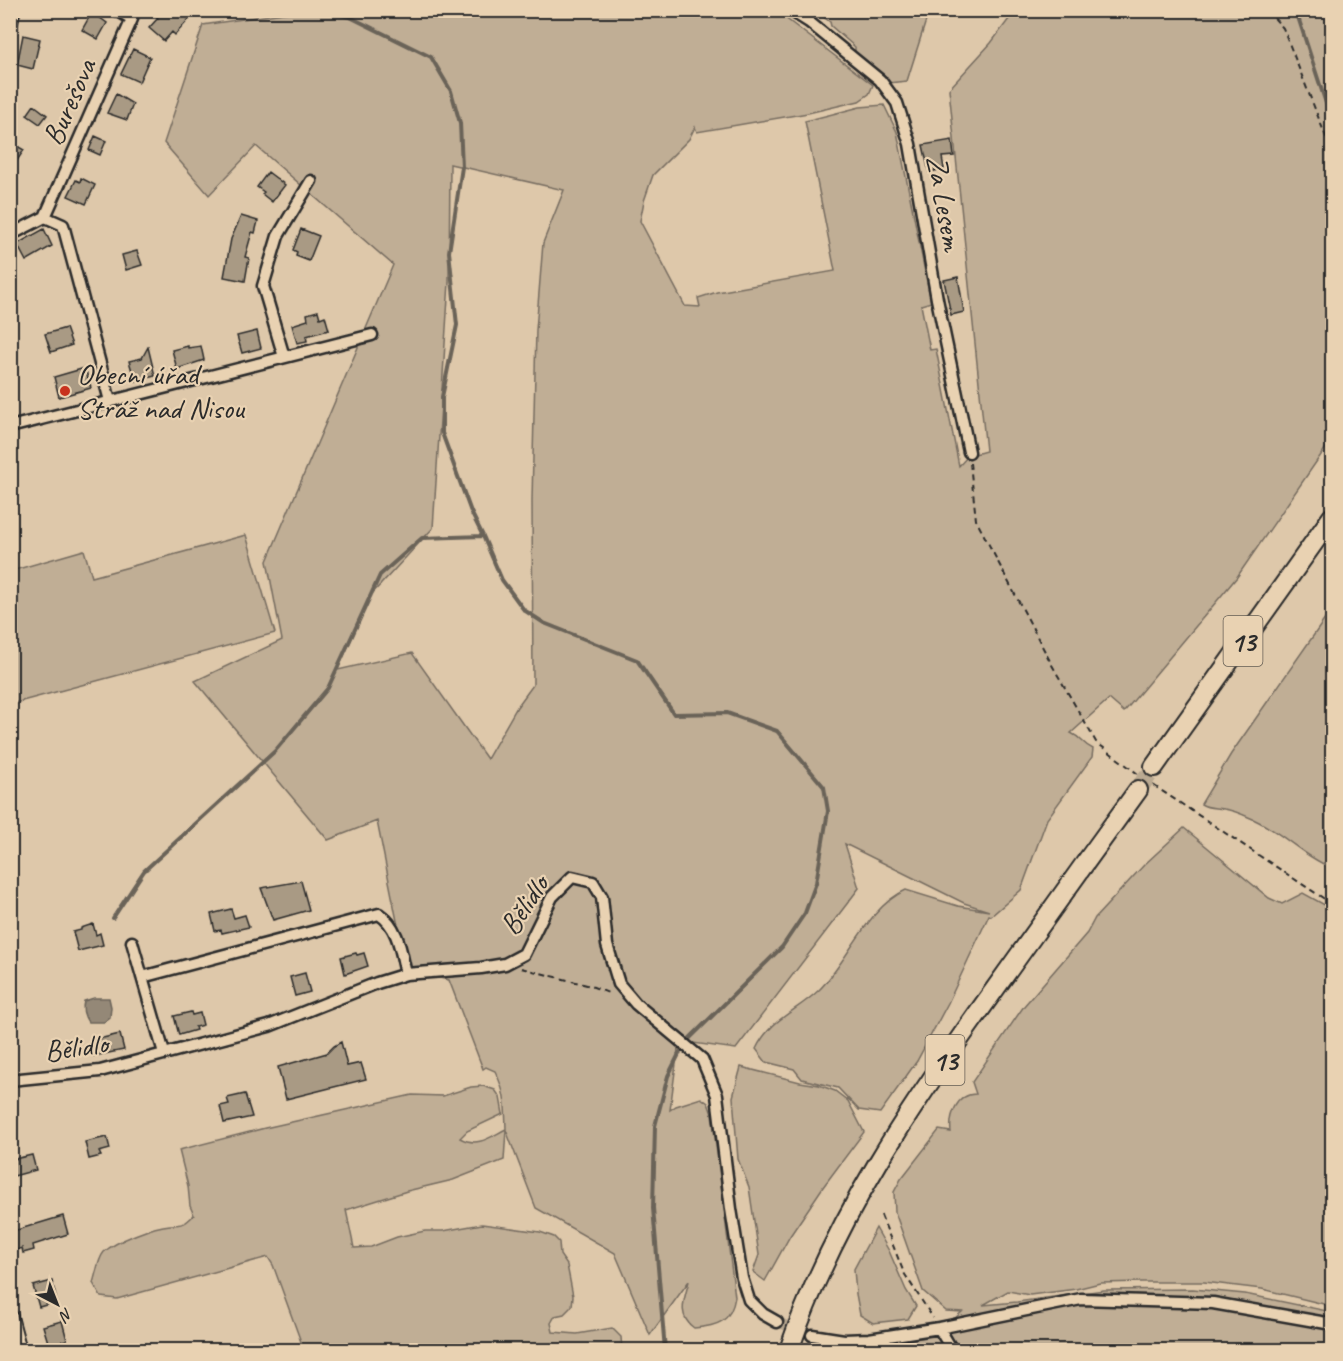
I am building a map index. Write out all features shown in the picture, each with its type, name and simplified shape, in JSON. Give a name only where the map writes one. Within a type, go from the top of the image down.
[{"type":"main road","name":"13","points":[[1154,767],[1332,517]]},
{"type":"main road","name":"13","points":[[789,1350],[823,1265],[879,1158],[980,1009],[1138,790]]},
{"type":"street","points":[[11,29],[14,10]]},
{"type":"street","name":"Burešova","points":[[45,217],[132,19],[117,10]]},
{"type":"street","name":"Za Lesem","points":[[790,10],[809,22],[880,80],[897,103],[910,144],[937,299],[969,452]]},
{"type":"street","points":[[284,357],[263,286],[278,236],[311,181]]},
{"type":"street","points":[[10,236],[45,217],[63,225],[110,401]]},
{"type":"street","points":[[10,427],[372,335]]},
{"type":"street","name":"Bělidlo","points":[[10,1080],[100,1071],[269,1026],[377,983],[406,974],[505,964],[524,954],[552,897],[572,877],[593,882],[602,897],[607,945],[619,984],[636,1004],[702,1059],[717,1095],[742,1278],[749,1300],[763,1314],[777,1322]]},
{"type":"street","points":[[142,977],[380,914],[389,920],[395,932],[406,974]]},
{"type":"street","points":[[132,942],[164,1053]]},
{"type":"street","points":[[812,1335],[844,1340],[869,1339],[939,1328],[1081,1299],[1213,1303],[1332,1324]]},
{"type":"street","points":[[10,1317],[19,1350]]},
{"type":"street","points":[[939,1328],[952,1350]]},
{"type":"path","points":[[1267,10],[1283,28],[1332,152]]},
{"type":"path","points":[[969,452],[976,520],[1052,665],[1096,742]]},
{"type":"path","points":[[1198,813],[1332,904]]},
{"type":"path","points":[[505,964],[591,986],[636,1004]]},
{"type":"path","points":[[881,1215],[904,1273],[939,1328]]},
{"type":"shaded area","points":[[303,10],[776,11],[873,85],[869,94],[859,101],[808,113],[697,132],[695,127],[689,139],[653,175],[640,221],[685,306],[700,307],[698,298],[717,292],[835,271],[805,121],[860,107],[884,105],[897,132],[931,302],[921,305],[930,350],[936,349],[959,466],[968,456],[986,451],[949,89],[991,43],[1015,11],[1323,10],[1332,22],[1332,439],[1237,577],[1124,712],[1109,699],[1071,733],[1093,749],[1092,757],[1047,819],[1021,890],[991,916],[989,915],[948,1003],[917,1061],[880,1113],[859,1110],[838,1088],[802,1079],[794,1069],[766,1062],[756,1049],[762,1038],[776,1023],[819,990],[869,922],[892,898],[906,890],[958,906],[989,911],[964,903],[845,844],[859,888],[736,1049],[679,1041],[670,1110],[701,1098],[708,1103],[712,1114],[735,1297],[727,1317],[716,1324],[694,1328],[688,1323],[683,1306],[689,1281],[650,1335],[615,1253],[536,1208],[506,1130],[504,1160],[453,1180],[407,1191],[346,1210],[354,1248],[371,1247],[397,1237],[425,1231],[443,1231],[482,1224],[540,1232],[554,1237],[559,1242],[560,1255],[567,1265],[573,1296],[572,1306],[564,1314],[555,1316],[551,1323],[553,1332],[577,1334],[612,1328],[621,1337],[622,1350],[304,1350],[268,1257],[117,1299],[101,1297],[93,1283],[104,1252],[145,1231],[183,1224],[194,1215],[190,1206],[188,1186],[179,1150],[412,1095],[443,1096],[471,1087],[483,1086],[495,1090],[500,1097],[503,1114],[467,1131],[460,1138],[478,1142],[506,1129],[504,1099],[499,1079],[495,1071],[486,1067],[483,1069],[449,980],[407,971],[377,821],[328,840],[195,681],[282,640],[267,561],[393,265],[256,146],[209,195],[164,143],[203,25]],"holes":[[[450,164],[564,190],[543,243],[536,330],[532,500],[533,685],[517,707],[487,759],[412,653],[338,670],[370,596],[433,528],[449,282]]]},
{"type":"shaded area","points":[[819,10],[929,11],[907,81],[888,83],[855,54],[855,47],[818,13]]},
{"type":"shaded area","points":[[246,535],[275,633],[11,704],[11,571],[84,550],[92,577]]},
{"type":"shaded area","points":[[1332,609],[1332,868],[1312,858],[1275,831],[1255,820],[1232,811],[1201,804],[1231,754]]},
{"type":"shaded area","points":[[1184,828],[1269,898],[1282,904],[1303,893],[1332,909],[1332,1306],[1262,1289],[1204,1282],[1100,1283],[1076,1289],[1030,1295],[1008,1291],[983,1305],[1104,1290],[1193,1289],[1245,1294],[1332,1312],[1332,1350],[868,1350],[869,1346],[934,1336],[962,1312],[946,1311],[923,1291],[895,1212],[894,1192],[901,1179],[939,1130],[951,1132],[951,1119],[956,1107],[964,1098],[976,1094],[972,1082],[1024,1006],[1087,933],[1095,918],[1144,865]]},
{"type":"shaded area","points":[[109,998],[110,1017],[104,1022],[88,1022],[85,1017],[84,1001]]},
{"type":"shaded area","points":[[741,1067],[819,1085],[835,1091],[848,1101],[864,1132],[790,1236],[765,1281],[753,1272],[759,1255],[749,1187],[738,1159],[733,1097]]},
{"type":"shaded area","points":[[876,1228],[916,1306],[908,1319],[873,1323],[860,1315],[854,1269]]},
{"type":"building","points":[[149,10],[193,10],[188,16],[190,18],[175,35],[172,32],[164,41],[149,28],[158,18]]},
{"type":"building","points":[[92,12],[107,23],[98,39],[82,30]]},
{"type":"building","points":[[23,35],[40,39],[33,69],[17,65]]},
{"type":"building","points":[[133,49],[150,57],[139,82],[121,74]]},
{"type":"building","points":[[116,94],[133,104],[127,120],[107,113]]},
{"type":"building","points":[[34,105],[47,115],[40,124],[27,115]]},
{"type":"building","points":[[95,136],[106,141],[100,155],[89,150]]},
{"type":"building","points":[[952,140],[954,156],[942,157],[944,169],[929,172],[923,145]]},
{"type":"building","points":[[10,142],[24,150],[10,171]]},
{"type":"building","points":[[268,172],[285,185],[272,202],[257,187]]},
{"type":"building","points":[[81,178],[95,185],[86,204],[68,196],[76,180],[80,182]]},
{"type":"building","points":[[241,216],[258,221],[255,233],[252,232],[245,257],[249,258],[245,281],[224,277],[231,239]]},
{"type":"building","points":[[44,229],[52,246],[26,261],[17,244]]},
{"type":"building","points":[[301,229],[319,236],[309,261],[296,256],[297,252],[293,250]]},
{"type":"building","points":[[137,251],[142,265],[126,270],[122,255]]},
{"type":"building","points":[[958,277],[964,312],[951,315],[944,280]]},
{"type":"building","points":[[318,311],[320,318],[325,316],[329,330],[306,336],[307,341],[297,343],[292,325],[308,320],[307,314]]},
{"type":"building","points":[[66,328],[72,345],[51,352],[45,334]]},
{"type":"building","points":[[257,331],[261,348],[242,353],[237,336]]},
{"type":"building","points":[[188,346],[188,348],[201,346],[204,360],[177,369],[172,350]]},
{"type":"building","points":[[148,347],[155,376],[135,381],[129,361],[142,358]]},
{"type":"building","points":[[85,368],[91,388],[59,397],[54,377]]},
{"type":"building","points":[[301,881],[309,910],[273,920],[261,888]]},
{"type":"building","points":[[231,909],[234,918],[245,915],[249,927],[222,933],[221,930],[215,931],[211,914]]},
{"type":"building","points":[[93,924],[96,935],[100,933],[103,945],[78,951],[73,932]]},
{"type":"building","points":[[356,953],[357,955],[364,953],[368,966],[345,974],[341,957]]},
{"type":"building","points":[[305,973],[310,992],[295,996],[290,977]]},
{"type":"building","points":[[191,1012],[192,1015],[200,1013],[203,1025],[195,1027],[196,1030],[179,1035],[174,1016]]},
{"type":"building","points":[[120,1034],[124,1050],[93,1056],[90,1041]]},
{"type":"building","points":[[341,1042],[347,1066],[361,1063],[366,1079],[286,1099],[278,1067],[327,1053]]},
{"type":"building","points":[[245,1094],[252,1117],[224,1123],[220,1106],[229,1104],[227,1098]]},
{"type":"building","points":[[107,1137],[110,1149],[99,1152],[101,1156],[89,1159],[85,1142]]},
{"type":"building","points":[[32,1155],[36,1170],[10,1177],[10,1160]]},
{"type":"building","points":[[63,1216],[68,1234],[33,1245],[34,1250],[23,1253],[22,1248],[10,1252],[10,1232]]},
{"type":"building","points":[[52,1281],[57,1302],[39,1307],[33,1286]]},
{"type":"building","points":[[62,1321],[67,1340],[62,1341],[63,1345],[50,1349],[43,1326]]},
{"type":"waterway","points":[[316,10],[350,17],[431,57],[451,91],[460,123],[462,167],[449,252],[457,325],[442,397],[442,433],[471,512],[502,580],[524,610],[544,623],[637,660],[674,714],[727,713],[777,731],[824,787],[828,811],[816,883],[805,913],[782,947],[686,1042]]},
{"type":"waterway","points":[[1291,10],[1299,20],[1332,122]]},
{"type":"waterway","points":[[113,918],[144,871],[275,751],[328,688],[380,575],[422,538],[483,536]]},
{"type":"waterway","points":[[665,1350],[653,1208],[655,1126],[668,1076],[682,1048]]},
{"type":"tunnel","points":[[1138,790],[1154,767]]},
{"type":"tunnel","points":[[777,1322],[812,1335]]},
{"type":"place","name":"Obecní úřad Stráž nad Nisou","points":[[65,391]]}]
